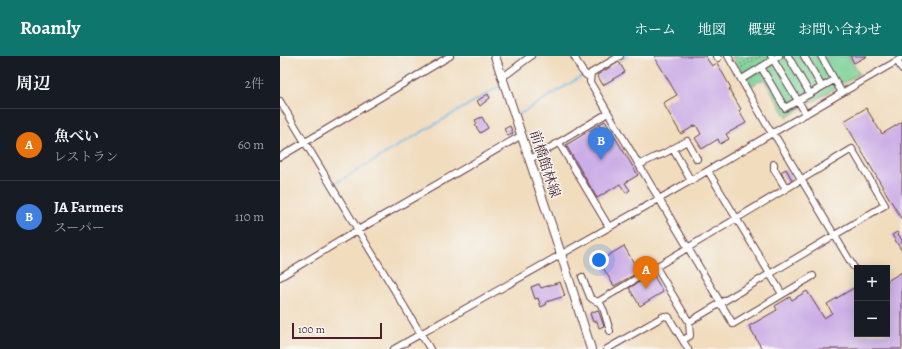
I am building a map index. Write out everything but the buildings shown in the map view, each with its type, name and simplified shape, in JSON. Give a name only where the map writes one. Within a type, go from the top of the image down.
[{"type":"main road","name":"前橋館林線","points":[[495,56],[591,349]]},
{"type":"street","points":[[280,157],[450,56]]},
{"type":"street","points":[[502,75],[507,74],[531,56]]},
{"type":"street","points":[[574,56],[584,74],[590,77]]},
{"type":"street","points":[[620,56],[591,73],[590,82],[733,324],[813,276]]},
{"type":"street","points":[[742,79],[758,70],[772,58],[779,56]]},
{"type":"street","points":[[788,56],[810,94]]},
{"type":"street","points":[[821,56],[842,93]]},
{"type":"street","points":[[730,57],[772,134],[777,139],[802,179],[853,266]]},
{"type":"street","points":[[807,57],[822,87]]},
{"type":"street","points":[[772,58],[806,114]]},
{"type":"street","points":[[394,349],[691,181],[899,60],[902,69]]},
{"type":"street","points":[[761,67],[785,108],[834,80]]},
{"type":"street","points":[[280,101],[430,349]]},
{"type":"street","points":[[529,159],[559,143],[608,113]]},
{"type":"street","points":[[280,277],[522,135]]},
{"type":"street","points":[[639,165],[673,149],[686,141],[697,159]]},
{"type":"street","points":[[559,143],[609,227]]},
{"type":"street","points":[[673,149],[691,181]]},
{"type":"street","points":[[601,300],[852,149],[885,205],[689,322]]},
{"type":"street","points":[[774,164],[774,169],[786,189]]},
{"type":"street","points":[[708,171],[782,294]]},
{"type":"street","points":[[656,267],[689,322],[690,336],[683,340]]},
{"type":"street","points":[[582,277],[590,297],[600,303],[610,331]]},
{"type":"street","points":[[607,349],[664,316],[669,317],[688,349]]},
{"type":"path","points":[[736,69],[755,56]]},
{"type":"path","points":[[736,69],[761,56]]},
{"type":"green space","points":[[732,56],[849,56],[859,74],[787,117],[764,79],[749,87]]},
{"type":"waterway","points":[[621,60],[627,56]]},
{"type":"waterway","points":[[520,114],[582,76]]},
{"type":"waterway","points":[[332,185],[500,86]]},
{"type":"place","name":"JA Farmers","points":[[601,160]]},
{"type":"place","name":"魚べい","points":[[646,289]]}]
